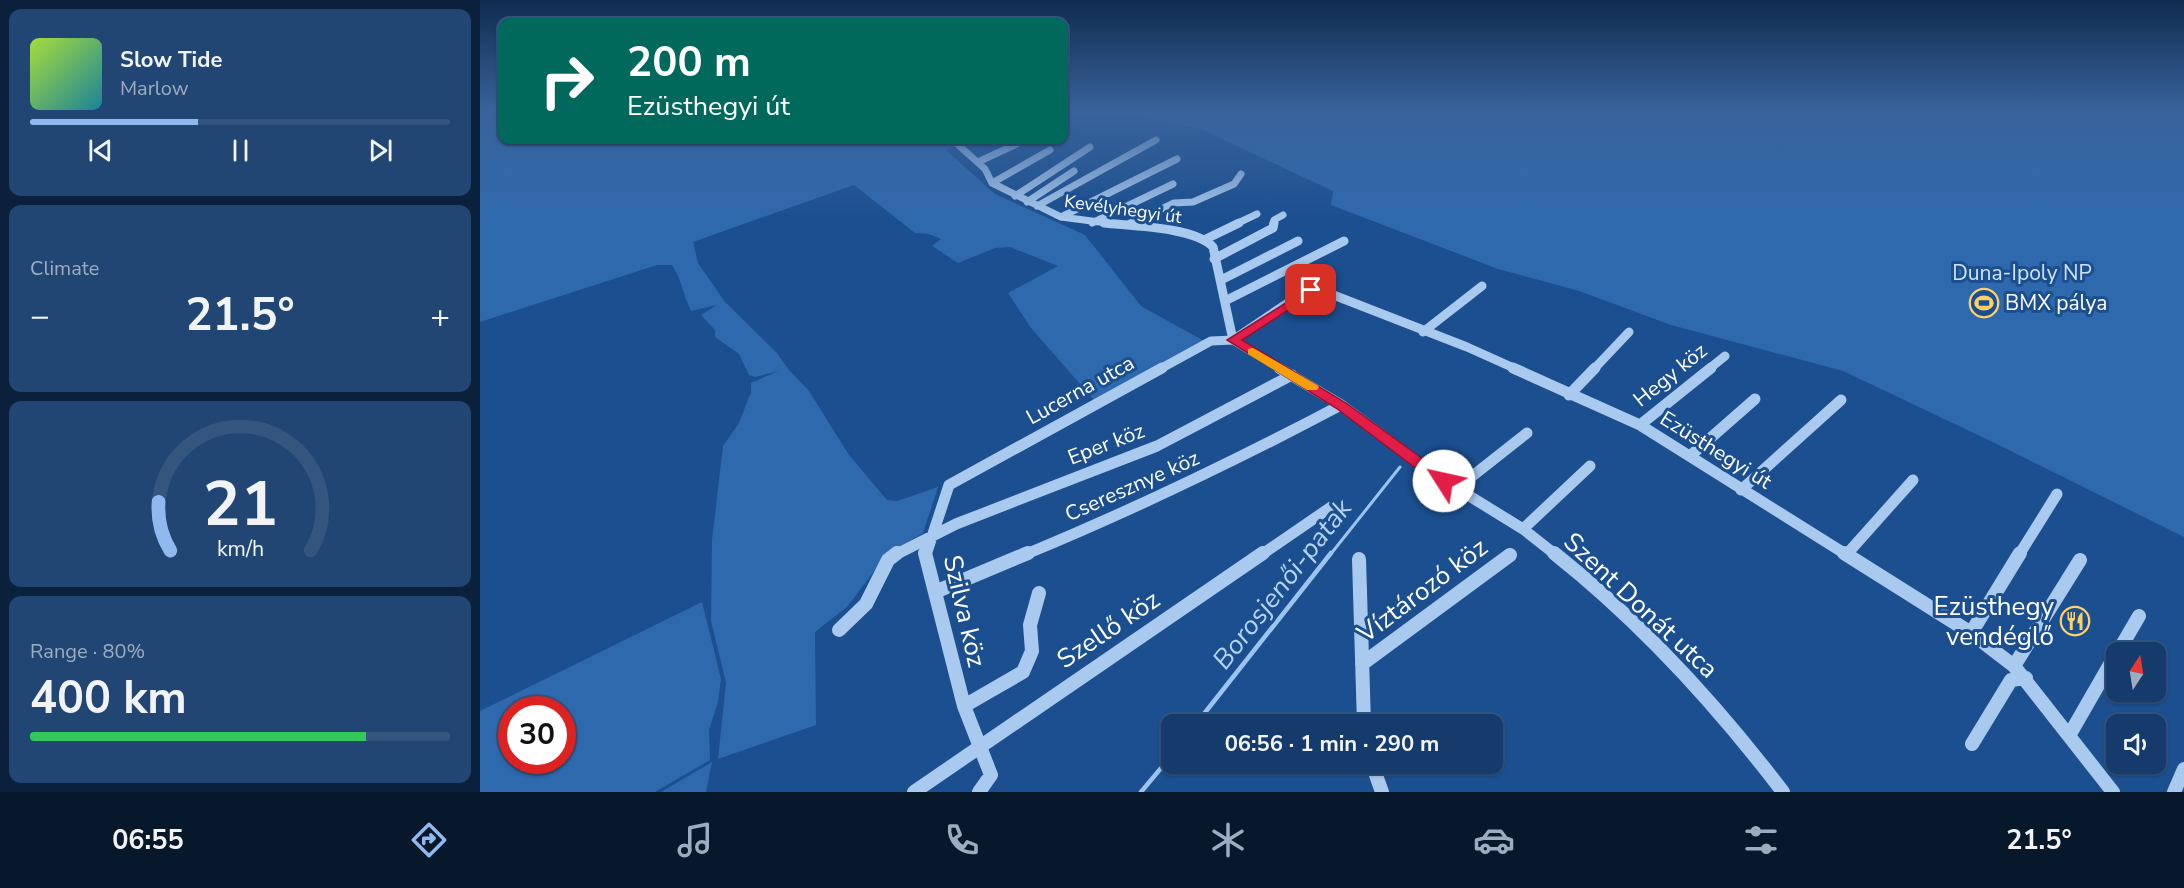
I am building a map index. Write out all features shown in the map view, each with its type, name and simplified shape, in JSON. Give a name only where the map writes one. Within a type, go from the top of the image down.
[{"type":"street","name":"Kevélyhegyi út","points":[[961,147],[985,169],[992,183],[1061,217],[1206,238],[1213,247],[1233,340]]},
{"type":"street","points":[[978,162],[1010,147]]},
{"type":"street","points":[[1015,196],[1090,147]]},
{"type":"street","points":[[1036,206],[1143,147]]},
{"type":"street","points":[[992,183],[1050,150]]},
{"type":"street","points":[[1061,217],[1178,159]]},
{"type":"street","points":[[1028,202],[1074,171]]},
{"type":"street","points":[[1125,227],[1174,203],[1193,202],[1234,184],[1241,174]]},
{"type":"street","points":[[1092,223],[1173,183]]},
{"type":"street","points":[[1206,238],[1257,214]]},
{"type":"street","points":[[1214,259],[1273,228],[1274,220],[1283,215]]},
{"type":"street","points":[[1221,280],[1298,241]]},
{"type":"street","points":[[1225,301],[1344,241]]},
{"type":"street","points":[[1423,332],[1482,286]]},
{"type":"street","name":"Ezüsthegyi út","points":[[1233,340],[1304,292],[1318,289],[1423,332],[1467,347],[1569,395],[1640,425],[1971,633],[2014,666],[2070,734],[2106,788]]},
{"type":"street","points":[[1569,395],[1629,332]]},
{"type":"street","name":"Szent Donát utca","points":[[1233,340],[1341,405],[1455,489],[1522,529],[1586,579],[1638,628],[1733,727],[1783,792]]},
{"type":"street","name":"Lucerna utca","points":[[949,485],[1211,341],[1233,340]]},
{"type":"street","name":"Hegy köz","points":[[1640,425],[1725,356]]},
{"type":"street","name":"Eper köz","points":[[839,630],[866,604],[888,560],[956,524],[1157,446],[1292,375]]},
{"type":"street","points":[[1690,456],[1755,399]]},
{"type":"street","points":[[1741,490],[1841,400]]},
{"type":"street","name":"Cseresznye köz","points":[[935,592],[1125,513],[1241,458],[1341,405]]},
{"type":"street","points":[[1455,489],[1527,433]]},
{"type":"street","points":[[1522,529],[1590,466]]},
{"type":"street","points":[[1847,554],[1912,480]]},
{"type":"street","name":"Szilva köz","points":[[949,485],[925,552],[964,706],[991,775],[981,790]]},
{"type":"street","points":[[1971,633],[2057,494]]},
{"type":"street","name":"Szellő köz","points":[[914,792],[1331,507]]},
{"type":"street","name":"Víztározó köz","points":[[1362,664],[1510,555]]},
{"type":"street","points":[[1359,559],[1362,664],[1360,683],[1363,714]]},
{"type":"street","points":[[2014,666],[2079,560]]},
{"type":"street","points":[[964,706],[1023,672],[1032,651],[1030,625],[1039,593]]},
{"type":"street","points":[[2124,642],[2139,616]]},
{"type":"street","points":[[2070,734],[2106,672]]},
{"type":"street","points":[[1972,744],[2011,680],[2026,678]]},
{"type":"street","points":[[2174,792],[2184,769]]},
{"type":"street","points":[[1376,774],[1382,792]]},
{"type":"green space","points":[[480,147],[954,147],[946,150],[995,194],[1085,235],[1141,306],[1204,341],[1094,400],[1031,328],[1008,293],[1058,266],[1010,247],[995,248],[958,263],[932,246],[941,239],[929,234],[915,233],[854,185],[693,242],[698,263],[725,302],[777,353],[809,391],[849,455],[887,500],[897,501],[938,487],[923,533],[885,557],[847,607],[815,632],[816,725],[718,759],[726,683],[711,621],[712,540],[723,446],[739,423],[751,392],[751,383],[778,371],[755,377],[749,375],[739,354],[715,337],[715,330],[701,315],[717,305],[691,311],[672,265],[657,265],[480,322]]},
{"type":"green space","name":"Duna-Ipoly NP","points":[[1239,147],[2184,147],[2184,537],[1843,371],[1671,325],[1579,291],[1498,269],[1331,205],[1333,191]]},
{"type":"green space","points":[[702,602],[721,679],[718,702],[709,730],[710,760],[655,792],[480,792],[480,711],[498,702],[498,774],[576,774],[576,696],[511,696]]},
{"type":"green space","points":[[712,762],[706,792],[661,792]]},
{"type":"waterway","name":"Borosjenői-patak","points":[[1330,555],[1400,467]]},
{"type":"waterway","name":"Borosjenői-patak","points":[[1204,714],[1331,553]]},
{"type":"waterway","name":"Borosjenői-patak","points":[[1141,792],[1161,768]]},
{"type":"slow traffic","points":[[1253,352],[1312,387]]},
{"type":"place","name":"BMX pálya","points":[[1984,303]]},
{"type":"place","name":"Ezüsthegy vendéglő","points":[[2075,621]]},
{"type":"route","points":[[1311,290],[1304,292],[1233,340],[1341,405],[1444,481]]}]
